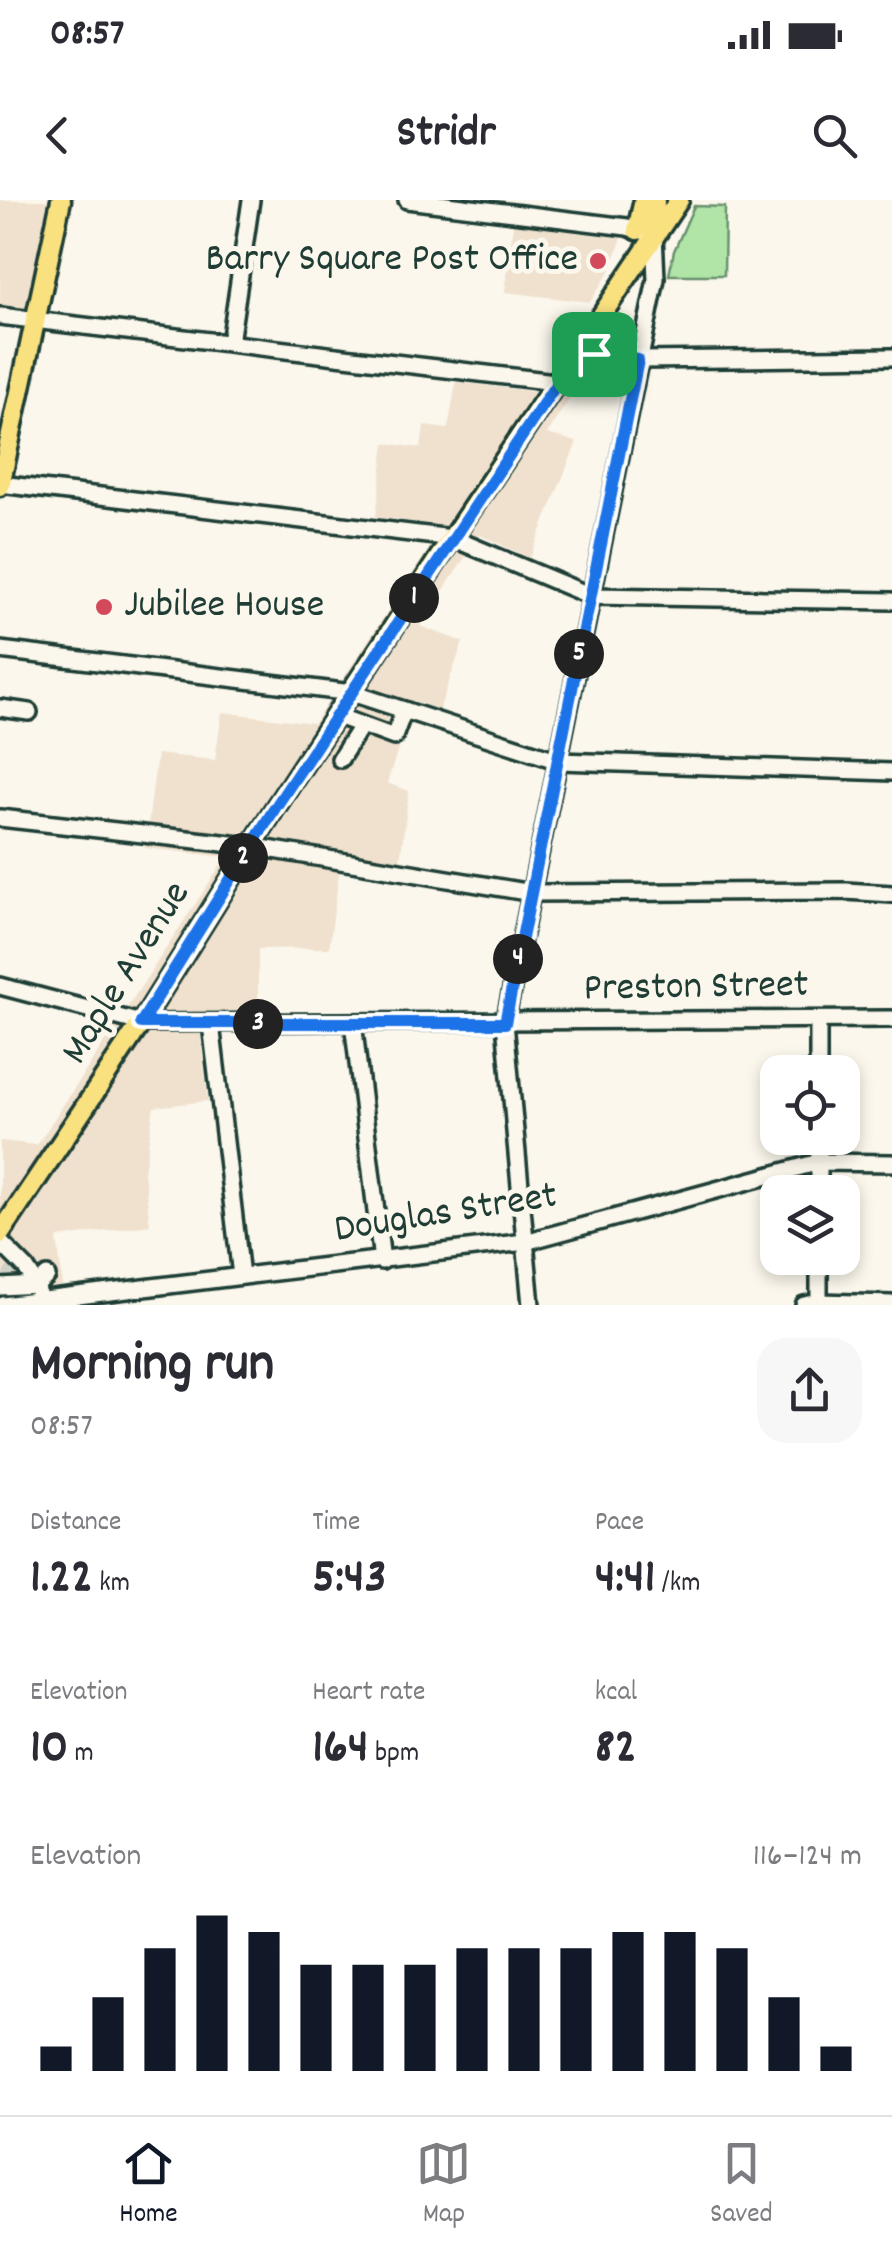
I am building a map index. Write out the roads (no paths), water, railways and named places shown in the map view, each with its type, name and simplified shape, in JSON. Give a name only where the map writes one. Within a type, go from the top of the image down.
[{"type":"main road","points":[[1,478],[61,200]]},
{"type":"main road","points":[[644,200],[646,232]]},
{"type":"main road","points":[[646,232],[655,200]]},
{"type":"main road","name":"Maple Avenue","points":[[0,1234],[141,1023],[250,846],[577,353],[646,232],[679,200]]},
{"type":"street","points":[[230,342],[251,200]]},
{"type":"street","points":[[407,200],[646,232],[656,279],[505,1023],[532,1305]]},
{"type":"street","points":[[0,316],[555,382]]},
{"type":"street","points":[[577,353],[638,360],[892,357]]},
{"type":"street","points":[[1,478],[452,538],[591,596],[892,600]]},
{"type":"street","points":[[0,650],[352,693],[559,761],[892,772]]},
{"type":"street","points":[[0,708],[29,712]]},
{"type":"street","points":[[336,716],[394,737],[404,710]]},
{"type":"street","points":[[340,759],[361,726]]},
{"type":"street","points":[[0,818],[250,846],[532,893],[892,894]]},
{"type":"street","name":"Preston Street","points":[[0,986],[141,1023],[892,1019]]},
{"type":"street","points":[[818,1020],[818,1055]]},
{"type":"street","points":[[353,1022],[382,1260]]},
{"type":"street","points":[[211,1024],[241,1276]]},
{"type":"street","points":[[819,1155],[819,1175]]},
{"type":"street","name":"Douglas Street","points":[[12,1277],[68,1295],[526,1242],[819,1162],[892,1163]]},
{"type":"street","points":[[0,1242],[12,1277],[41,1287]]},
{"type":"street","points":[[817,1275],[814,1304],[892,1304]]},
{"type":"tunnel","points":[[6,1283],[15,1269]]},
{"type":"place","name":"Barry Square Post Office","points":[[598,261]]},
{"type":"place","name":"Jubilee House","points":[[104,607]]}]
